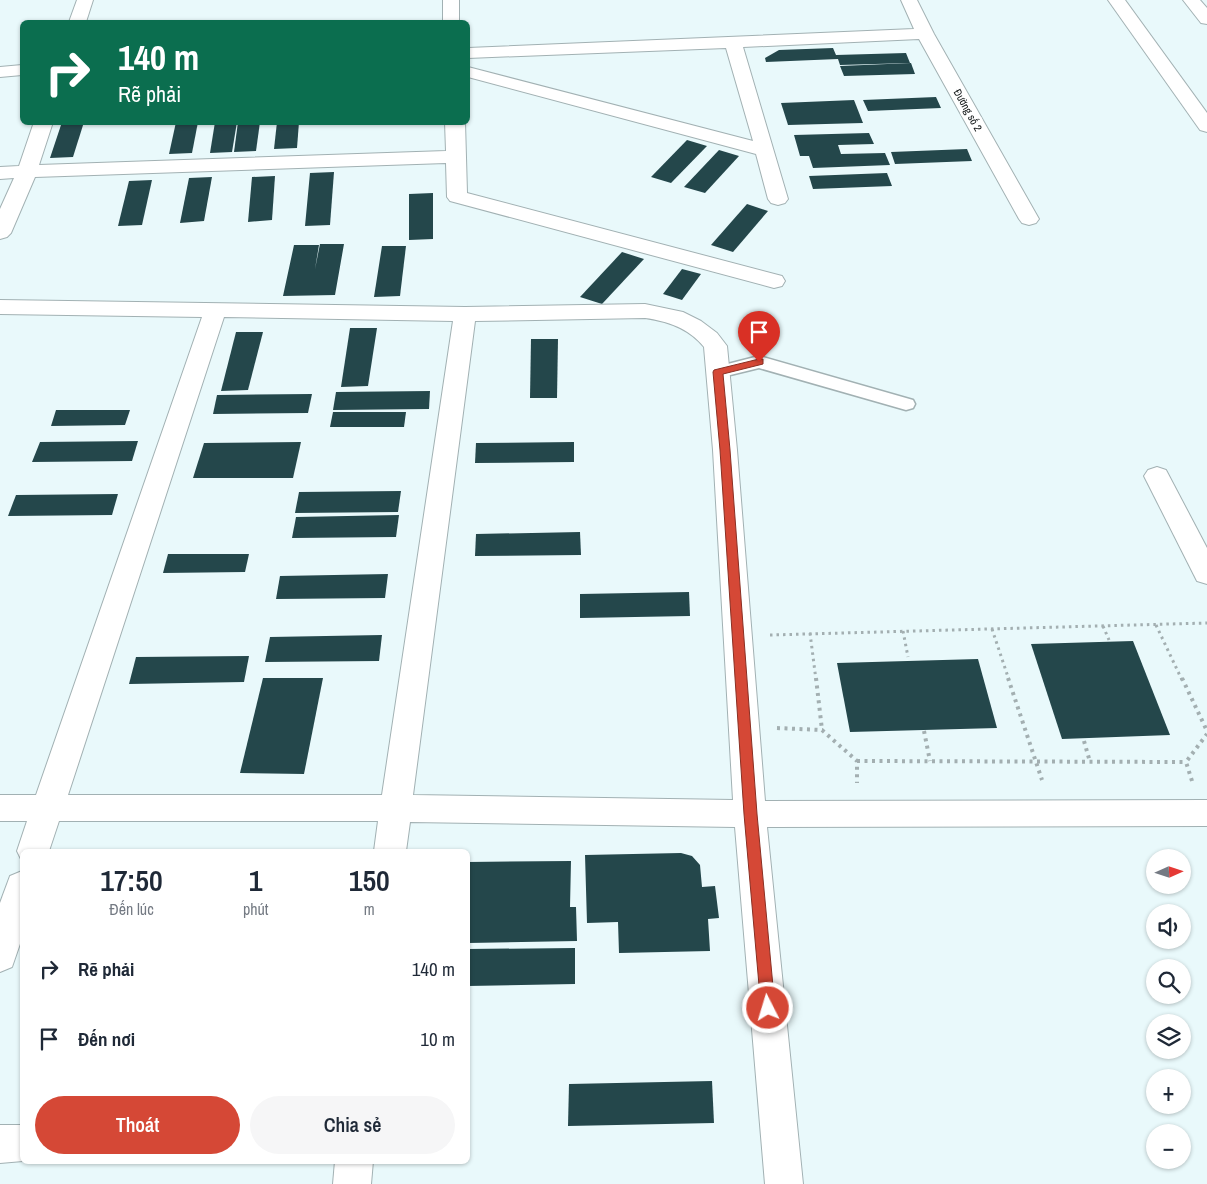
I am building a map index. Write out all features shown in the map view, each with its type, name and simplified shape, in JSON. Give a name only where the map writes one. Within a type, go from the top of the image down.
[{"type":"street","points":[[79,20],[85,0]]},
{"type":"street","points":[[451,0],[451,20]]},
{"type":"street","name":"Đường số 2","points":[[909,0],[925,34],[1030,219]]},
{"type":"street","points":[[1116,0],[1207,126]]},
{"type":"street","points":[[1191,0],[1207,19]]},
{"type":"street","points":[[470,53],[925,34]]},
{"type":"street","points":[[733,42],[778,199]]},
{"type":"street","points":[[0,72],[20,70]]},
{"type":"street","points":[[470,73],[765,150]]},
{"type":"street","points":[[0,233],[27,171],[43,125]]},
{"type":"street","points":[[455,125],[457,197],[774,280]]},
{"type":"street","points":[[0,173],[455,157]]},
{"type":"street","points":[[0,307],[465,314],[645,311],[658,312],[695,326],[708,334],[715,346],[726,459],[750,814],[784,1184]]},
{"type":"street","points":[[34,849],[215,311]]},
{"type":"street","points":[[390,849],[465,314]]},
{"type":"street","points":[[1156,476],[1207,574]]},
{"type":"street","points":[[0,808],[395,808],[750,814],[1205,814]]},
{"type":"street","points":[[0,956],[20,892]]},
{"type":"street","points":[[0,1144],[20,1144]]},
{"type":"street","points":[[352,1184],[354,1164]]},
{"type":"lane","points":[[718,372],[759,362],[906,404]]},
{"type":"path","points":[[738,635],[1207,623]]},
{"type":"path","points":[[1156,625],[1207,732],[1186,762]]},
{"type":"path","points":[[1103,626],[1109,640]]},
{"type":"path","points":[[992,629],[1052,813]]},
{"type":"path","points":[[903,631],[908,657]]},
{"type":"path","points":[[810,634],[822,730]]},
{"type":"path","points":[[744,726],[822,730],[857,761],[1186,762]]},
{"type":"path","points":[[924,731],[930,761]]},
{"type":"path","points":[[1084,741],[1090,762]]},
{"type":"path","points":[[857,761],[857,814]]},
{"type":"path","points":[[1186,762],[1205,814]]},
{"type":"building","points":[[833,48],[836,55],[906,53],[910,63],[840,65],[838,59],[766,62],[765,58],[779,50]]},
{"type":"building","points":[[911,63],[915,74],[844,76],[840,66]]},
{"type":"building","points":[[936,97],[941,108],[868,111],[863,100]]},
{"type":"building","points":[[854,100],[863,123],[788,125],[781,103]]},
{"type":"building","points":[[61,125],[83,125],[73,157],[50,158]]},
{"type":"building","points":[[175,125],[197,125],[192,153],[169,154]]},
{"type":"building","points":[[215,125],[236,125],[232,152],[210,153]]},
{"type":"building","points":[[238,125],[260,125],[256,151],[234,152]]},
{"type":"building","points":[[277,125],[299,125],[297,148],[274,149]]},
{"type":"building","points":[[869,133],[874,144],[838,145],[841,154],[885,153],[890,165],[813,168],[809,156],[800,156],[794,135]]},
{"type":"building","points":[[687,140],[707,146],[671,183],[651,177]]},
{"type":"building","points":[[967,149],[972,161],[895,164],[891,152]]},
{"type":"building","points":[[719,150],[739,156],[705,193],[684,187]]},
{"type":"building","points":[[334,172],[330,225],[305,226],[310,173]]},
{"type":"building","points":[[887,173],[892,186],[813,189],[809,176]]},
{"type":"building","points":[[275,176],[272,220],[248,222],[252,177]]},
{"type":"building","points":[[212,177],[204,221],[180,223],[189,178]]},
{"type":"building","points":[[152,180],[142,225],[118,226],[129,181]]},
{"type":"building","points":[[433,193],[433,239],[409,240],[409,194]]},
{"type":"building","points":[[747,204],[768,211],[733,252],[711,245]]},
{"type":"building","points":[[320,244],[344,244],[335,295],[283,296],[294,245],[319,245],[315,269]]},
{"type":"building","points":[[382,246],[406,246],[400,296],[374,297]]},
{"type":"building","points":[[622,252],[644,259],[602,304],[580,297]]},
{"type":"building","points":[[682,269],[701,274],[682,300],[663,294]]},
{"type":"building","points":[[350,328],[377,328],[368,386],[341,387]]},
{"type":"building","points":[[236,332],[263,332],[248,390],[221,391]]},
{"type":"building","points":[[531,339],[558,339],[557,398],[530,398]]},
{"type":"building","points":[[430,391],[429,409],[333,410],[336,392]]},
{"type":"building","points":[[312,394],[308,413],[213,414],[217,395]]},
{"type":"building","points":[[56,410],[130,410],[125,425],[51,426]]},
{"type":"building","points":[[333,412],[406,412],[404,427],[330,427]]},
{"type":"building","points":[[138,441],[132,461],[32,462],[40,442]]},
{"type":"building","points":[[301,442],[293,478],[193,478],[204,443]]},
{"type":"building","points":[[574,442],[574,462],[475,463],[476,443]]},
{"type":"building","points":[[401,491],[398,512],[295,513],[299,492]]},
{"type":"building","points":[[118,494],[112,515],[8,516],[16,495]]},
{"type":"building","points":[[399,515],[396,537],[292,538],[296,517]]},
{"type":"building","points":[[580,532],[581,555],[475,556],[476,534]]},
{"type":"building","points":[[168,554],[249,554],[245,572],[163,573]]},
{"type":"building","points":[[388,574],[385,598],[276,599],[280,576]]},
{"type":"building","points":[[689,592],[690,616],[580,618],[580,594]]},
{"type":"building","points":[[382,635],[379,661],[265,662],[270,637]]},
{"type":"building","points":[[1133,641],[1170,735],[1062,739],[1031,644]]},
{"type":"building","points":[[249,656],[244,682],[129,684],[136,657]]},
{"type":"building","points":[[978,659],[997,728],[850,732],[837,663]]},
{"type":"building","points":[[263,678],[323,678],[304,774],[240,773]]},
{"type":"building","points":[[681,853],[692,856],[700,865],[702,887],[715,886],[719,918],[708,919],[710,951],[619,953],[618,922],[587,923],[585,855]]},
{"type":"building","points":[[571,861],[570,907],[576,907],[577,941],[470,943],[470,862]]},
{"type":"building","points":[[575,948],[575,984],[470,986],[470,949]]},
{"type":"building","points":[[712,1081],[714,1123],[568,1126],[569,1084]]},
{"type":"route","points":[[759,362],[748,363],[718,372],[750,814],[768,1008]]}]
